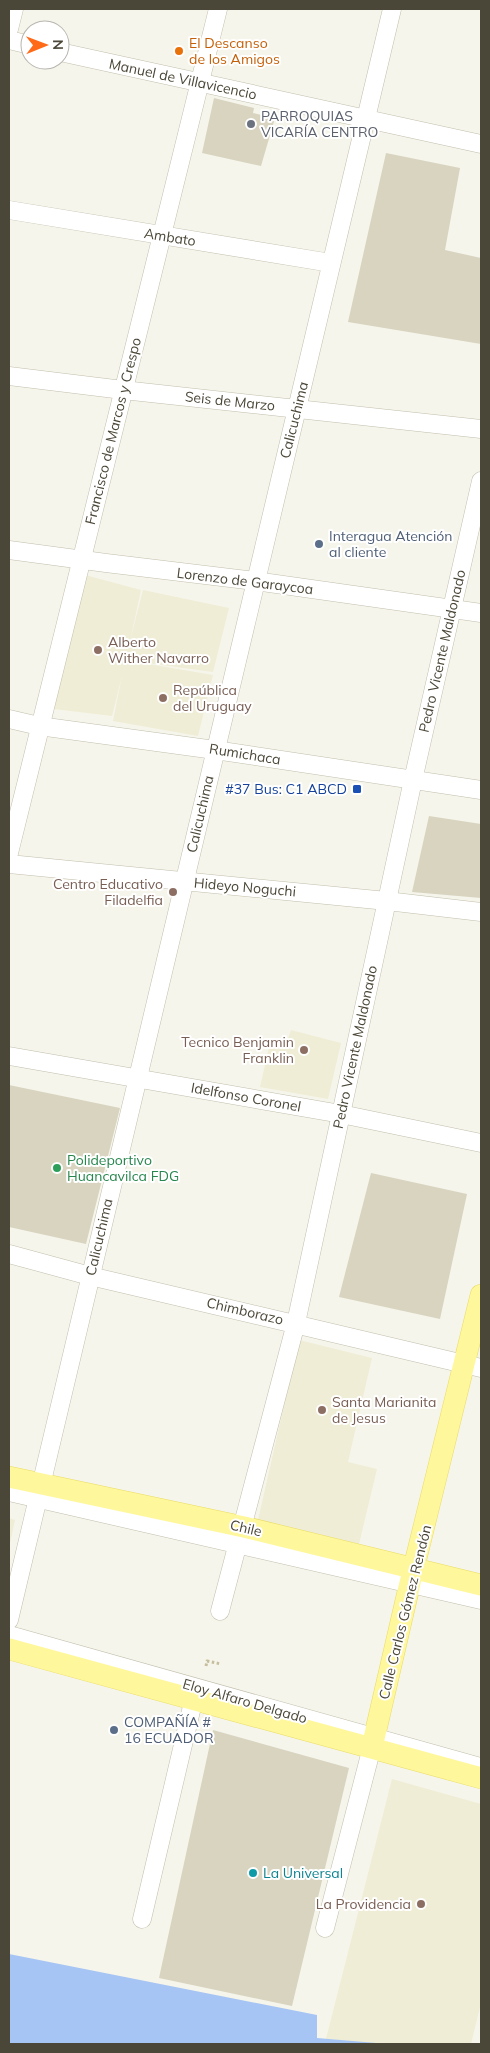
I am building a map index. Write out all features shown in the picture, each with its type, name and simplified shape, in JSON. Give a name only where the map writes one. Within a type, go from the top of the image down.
[{"type":"main road","name":"Calle Carlos Gómez Rendón","points":[[374,1742],[412,1576],[473,1366],[481,1295]]},
{"type":"main road","name":"Chile","points":[[9,1477],[39,1493],[241,1536],[412,1576],[481,1585]]},
{"type":"main road","name":"Eloy Alfaro Delgado","points":[[9,1648],[194,1698],[374,1742],[481,1778]]},
{"type":"street","points":[[9,29],[14,9]]},
{"type":"street","name":"Francisco de Marcos y Crespo","points":[[9,853],[218,9]]},
{"type":"street","name":"Calicuchima","points":[[9,1620],[392,9]]},
{"type":"street","name":"Manuel de Villavicencio","points":[[70,54],[481,144]]},
{"type":"street","name":"Ambato","points":[[9,210],[331,263]]},
{"type":"street","name":"Seis de Marzo","points":[[9,376],[481,429]]},
{"type":"street","name":"Pedro Vicente Maldonado","points":[[220,1611],[296,1323],[413,780],[481,481]]},
{"type":"street","name":"Lorenzo de Garaycoa","points":[[9,550],[256,581],[481,613]]},
{"type":"street","name":"Rumichaca","points":[[9,719],[39,726],[481,790]]},
{"type":"street","name":"Hideyo Noguchi","points":[[9,864],[481,912]]},
{"type":"street","name":"Idelfonso Coronel","points":[[9,1056],[341,1114],[481,1143]]},
{"type":"street","name":"Chimborazo","points":[[9,1254],[90,1276],[473,1366]]},
{"type":"street","name":"Chile","points":[[9,1492],[39,1493]]},
{"type":"street","name":"Chile","points":[[412,1576],[481,1600]]},
{"type":"street","name":"Eloy Alfaro Delgado","points":[[9,1635],[374,1742],[481,1767]]},
{"type":"street","points":[[142,1919],[194,1698]]},
{"type":"street","name":"Calle Carlos Gómez Rendón","points":[[325,1928],[374,1742]]},
{"type":"path","points":[[206,1666],[207,1661],[221,1664]]},
{"type":"shaded area","points":[[85,575],[141,590],[130,641],[143,590],[229,608],[213,672],[125,660],[213,675],[198,736],[113,721],[122,676],[112,716],[54,709]]},
{"type":"shaded area","points":[[291,1030],[341,1043],[328,1099],[260,1087],[271,1039],[287,1042]]},
{"type":"shaded area","name":"Santa Marianita de Jesus","points":[[299,1340],[372,1358],[348,1462],[377,1469],[359,1544],[258,1520]]},
{"type":"shaded area","points":[[9,1518],[15,1520],[9,1548]]},
{"type":"shaded area","name":"La Providencia","points":[[392,1779],[481,1804],[481,2003],[471,2044],[383,2044],[326,2039]]},
{"type":"water","points":[[9,1954],[317,2015],[317,2038],[388,2044],[9,2044]]},
{"type":"building","points":[[214,98],[254,108],[253,113],[275,118],[261,166],[202,153]]},
{"type":"building","points":[[386,153],[460,168],[445,250],[481,258],[481,344],[348,322]]},
{"type":"building","points":[[429,816],[481,824],[481,898],[412,892]]},
{"type":"building","name":"Polideportivo Huancavilca FDG","points":[[9,1085],[120,1108],[86,1244],[9,1227]]},
{"type":"building","points":[[371,1173],[467,1194],[440,1319],[339,1297]]},
{"type":"building","name":"La Universal","points":[[213,1730],[349,1768],[292,2006],[159,1978]]},
{"type":"place","name":"El Descanso de los Amigos","points":[[179,51]]},
{"type":"place","name":"PARROQUIAS VICARÍA CENTRO","points":[[251,124]]},
{"type":"place","name":"Interagua Atención al cliente","points":[[319,544]]},
{"type":"place","name":"Alberto Wither Navarro","points":[[98,650]]},
{"type":"place","name":"República del Uruguay","points":[[163,698]]},
{"type":"place","name":"#37 Bus: C1 ABCD","points":[[357,789]]},
{"type":"place","name":"Centro Educativo Filadelfia","points":[[173,892]]},
{"type":"place","name":"Tecnico Benjamin Franklin","points":[[304,1050]]},
{"type":"place","name":"Polideportivo Huancavilca FDG","points":[[57,1168]]},
{"type":"place","name":"Santa Marianita de Jesus","points":[[322,1410]]},
{"type":"place","name":"COMPAÑÍA # 16 ECUADOR","points":[[114,1730]]},
{"type":"place","name":"La Universal","points":[[253,1873]]},
{"type":"place","name":"La Providencia","points":[[421,1904]]}]
